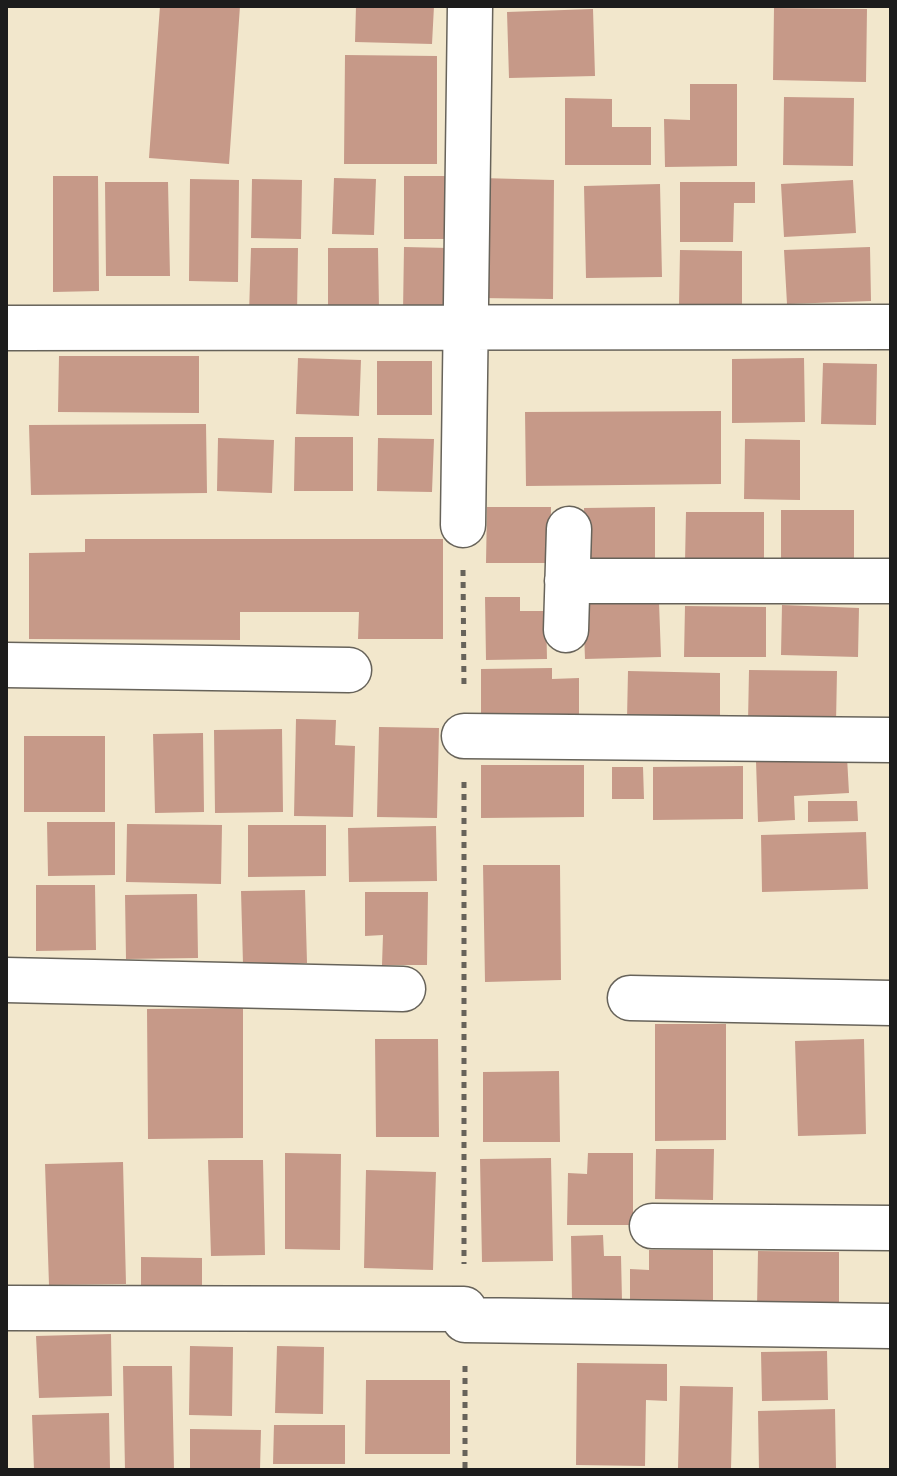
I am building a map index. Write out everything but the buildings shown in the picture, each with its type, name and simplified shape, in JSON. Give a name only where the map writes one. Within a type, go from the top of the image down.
[{"type":"street","points":[[463,525],[470,6]]},
{"type":"street","points":[[6,328],[891,327]]},
{"type":"street","points":[[566,630],[569,529]]},
{"type":"street","points":[[567,581],[891,581]]},
{"type":"street","points":[[6,665],[349,670]]},
{"type":"street","points":[[464,736],[891,740]]},
{"type":"street","points":[[6,980],[403,989]]},
{"type":"street","points":[[630,998],[891,1003]]},
{"type":"street","points":[[652,1226],[891,1228]]},
{"type":"street","points":[[6,1308],[891,1326]]},
{"type":"path","points":[[463,525],[465,1470]]}]
